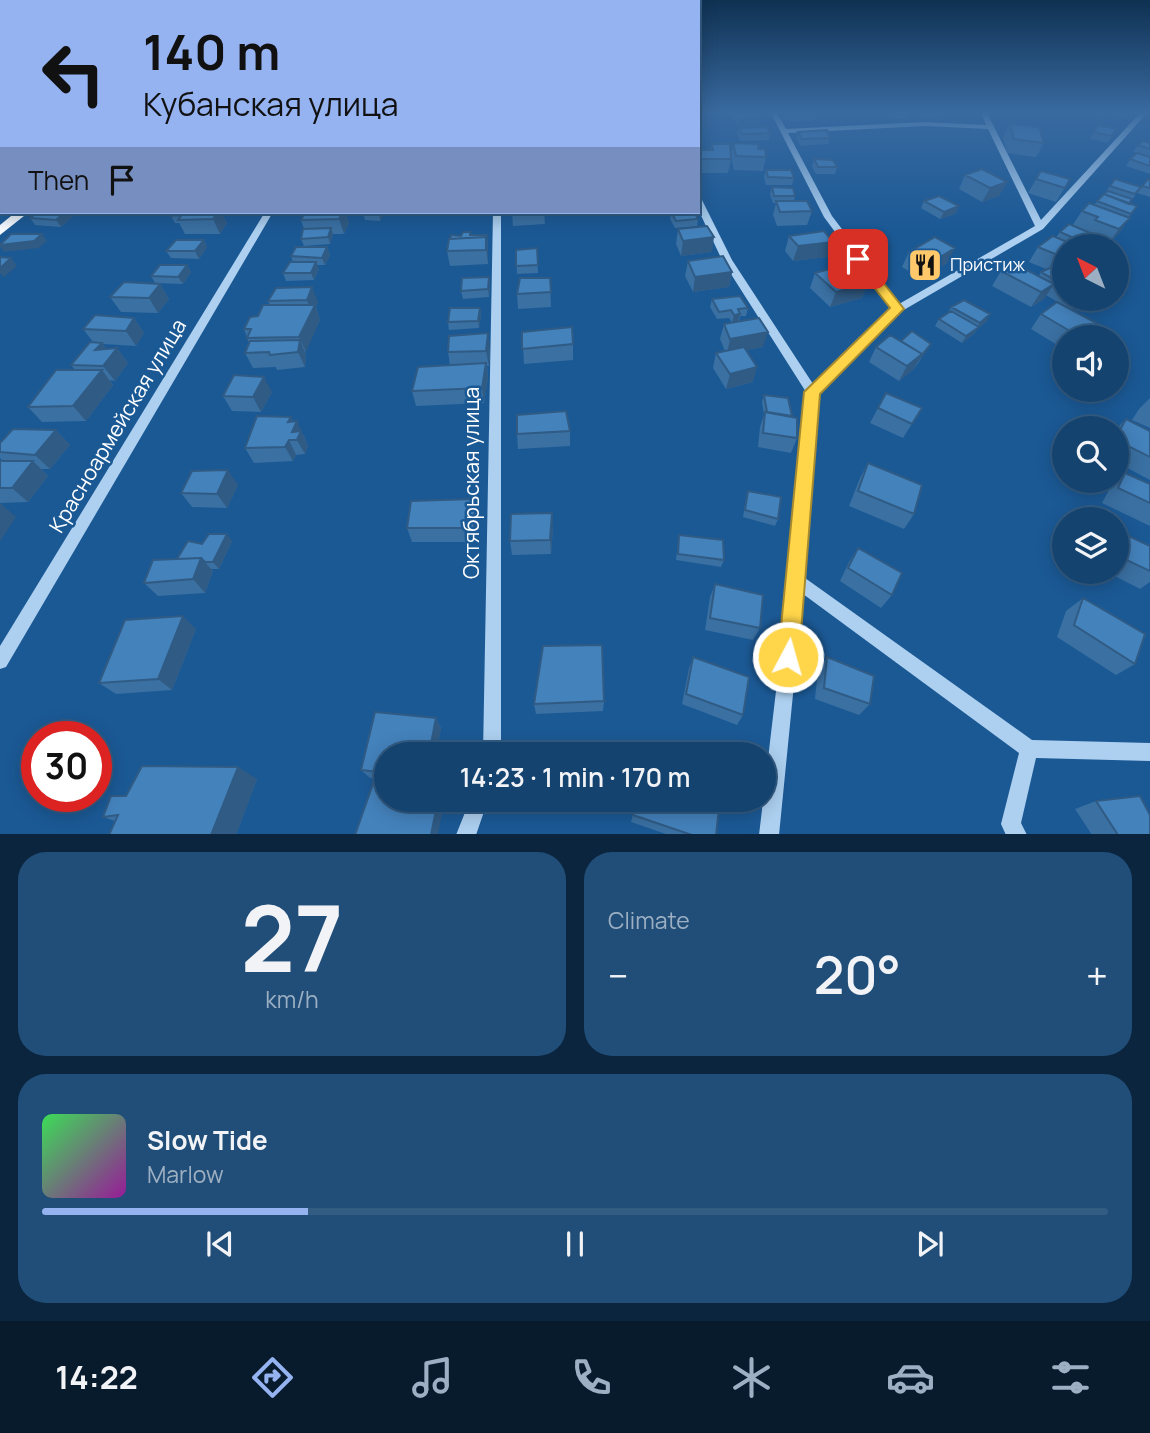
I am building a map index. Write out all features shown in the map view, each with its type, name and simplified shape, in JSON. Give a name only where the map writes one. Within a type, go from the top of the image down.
[{"type":"main road","points":[[0,231],[21,214]]},
{"type":"street","points":[[795,152],[828,217],[898,309]]},
{"type":"street","points":[[1003,152],[1040,227]]},
{"type":"street","points":[[812,392],[898,309],[1040,227],[1108,152]]},
{"type":"street","points":[[700,204],[727,260],[812,392],[796,582],[769,834]]},
{"type":"street","name":"Красноармейская улица","points":[[0,661],[268,214]]},
{"type":"street","name":"Октябрьская улица","points":[[492,742],[497,214]]},
{"type":"street","points":[[796,582],[1029,749],[1150,752]]},
{"type":"street","points":[[1016,834],[1011,824],[1029,749]]},
{"type":"street","points":[[466,834],[475,812]]},
{"type":"building","points":[[700,152],[731,152],[731,159],[700,159]]},
{"type":"building","points":[[735,152],[765,152],[766,157],[736,156]]},
{"type":"building","points":[[1137,153],[1150,157],[1150,166],[1130,159]]},
{"type":"building","points":[[814,159],[833,160],[837,167],[818,167]]},
{"type":"building","points":[[982,169],[1007,182],[990,188],[965,175]]},
{"type":"building","points":[[766,170],[791,170],[794,178],[768,177]]},
{"type":"building","points":[[1041,171],[1070,179],[1065,188],[1036,179]]},
{"type":"building","points":[[1115,179],[1141,187],[1135,194],[1110,186]]},
{"type":"building","points":[[1148,179],[1150,188],[1142,186]]},
{"type":"building","points":[[772,187],[793,188],[795,196],[774,196]]},
{"type":"building","points":[[1108,191],[1132,199],[1129,204],[1104,194]]},
{"type":"building","points":[[1104,194],[1137,206],[1131,214],[1097,201]]},
{"type":"building","points":[[939,196],[959,206],[944,212],[924,201]]},
{"type":"building","points":[[776,201],[807,201],[812,211],[780,212]]},
{"type":"building","points":[[1089,203],[1130,218],[1119,229],[1095,220],[1098,217],[1082,211]]},
{"type":"building","points":[[35,214],[63,214],[56,220],[30,218]]},
{"type":"building","points":[[182,214],[217,214],[213,219],[178,220]]},
{"type":"building","points":[[304,214],[342,214],[339,219],[301,220]]},
{"type":"building","points":[[672,214],[695,214],[698,219],[676,221]]},
{"type":"building","points":[[1069,224],[1093,234],[1065,234],[1060,232]]},
{"type":"building","points":[[707,226],[714,237],[683,241],[678,229]]},
{"type":"building","points":[[331,228],[328,237],[301,239],[303,229]]},
{"type":"building","points":[[824,231],[833,242],[798,246],[789,236]]},
{"type":"building","points":[[463,232],[470,232],[470,235],[487,235],[450,239],[451,235],[461,236]]},
{"type":"building","points":[[11,234],[42,234],[34,241],[0,245]]},
{"type":"building","points":[[486,237],[486,250],[447,251],[449,239]]},
{"type":"building","points":[[935,237],[955,248],[929,264],[909,252]]},
{"type":"building","points":[[1052,237],[1052,253],[1038,247]]},
{"type":"building","points":[[176,240],[204,240],[195,251],[166,251]]},
{"type":"building","points":[[296,247],[327,247],[322,258],[291,256]]},
{"type":"building","points":[[537,248],[538,265],[516,266],[516,250]]},
{"type":"building","points":[[723,256],[732,272],[695,277],[688,261]]},
{"type":"building","points":[[0,257],[11,258],[0,268]]},
{"type":"building","points":[[290,262],[316,262],[311,273],[283,273]]},
{"type":"building","points":[[1013,263],[1052,285],[1041,292],[1001,271]]},
{"type":"building","points":[[160,265],[187,265],[178,277],[151,276]]},
{"type":"building","points":[[844,265],[868,283],[836,292],[815,273]]},
{"type":"building","points":[[1052,267],[1052,278],[1041,272]]},
{"type":"building","points":[[489,277],[488,289],[461,291],[462,278]]},
{"type":"building","points":[[520,278],[550,278],[551,292],[517,294]]},
{"type":"building","points":[[124,282],[160,284],[149,298],[110,297]]},
{"type":"building","points":[[312,287],[307,300],[268,301],[276,288]]},
{"type":"building","points":[[740,296],[748,308],[738,309],[740,314],[734,315],[731,310],[719,312],[712,299]]},
{"type":"building","points":[[964,300],[990,314],[980,323],[951,307]]},
{"type":"building","points":[[263,305],[315,305],[299,337],[247,338],[251,329],[244,329],[250,317],[258,316]]},
{"type":"building","points":[[1052,306],[1052,312],[1076,312],[1100,325],[1060,325],[1041,314]]},
{"type":"building","points":[[450,308],[480,308],[478,321],[448,322]]},
{"type":"building","points":[[951,311],[979,327],[966,336],[939,319]]},
{"type":"building","points":[[95,315],[134,318],[126,331],[83,329]]},
{"type":"building","points":[[759,318],[768,332],[730,339],[724,324]]},
{"type":"building","points":[[572,327],[573,344],[522,349],[522,332]]},
{"type":"building","points":[[912,331],[931,344],[922,355],[901,341]]},
{"type":"building","points":[[488,333],[486,351],[448,352],[449,336]]},
{"type":"building","points":[[890,335],[922,354],[907,366],[876,347]]},
{"type":"building","points":[[300,340],[298,352],[270,355],[269,352],[245,353],[250,341]]},
{"type":"building","points":[[90,342],[102,343],[95,350],[117,348],[103,366],[71,365]]},
{"type":"building","points":[[744,347],[757,367],[730,374],[716,353]]},
{"type":"building","points":[[486,363],[482,388],[412,391],[418,367]]},
{"type":"building","points":[[56,370],[102,370],[73,406],[28,407]]},
{"type":"building","points":[[234,375],[264,377],[253,397],[223,396]]},
{"type":"building","points":[[886,393],[922,408],[912,424],[878,408]]},
{"type":"building","points":[[764,395],[788,398],[792,416],[767,412]]},
{"type":"building","points":[[566,411],[570,431],[517,434],[517,415]]},
{"type":"building","points":[[765,412],[797,418],[797,438],[763,433]]},
{"type":"building","points":[[257,416],[291,417],[288,422],[297,421],[292,432],[301,431],[297,440],[289,440],[285,447],[245,448]]},
{"type":"building","points":[[1129,420],[1150,431],[1150,457],[1129,446]]},
{"type":"building","points":[[13,429],[56,430],[35,455],[0,452],[0,443]]},
{"type":"building","points":[[0,461],[33,461],[12,488],[0,488]]},
{"type":"building","points":[[868,463],[922,485],[914,514],[858,491]]},
{"type":"building","points":[[228,470],[217,494],[181,493],[192,471]]},
{"type":"building","points":[[1129,475],[1150,484],[1150,503],[1129,493]]},
{"type":"building","points":[[748,491],[781,497],[778,519],[745,510]]},
{"type":"building","points":[[475,499],[474,528],[407,528],[411,501]]},
{"type":"building","points":[[552,513],[550,540],[510,541],[511,514]]},
{"type":"building","points":[[209,534],[227,534],[213,562],[205,562],[201,558],[177,559],[188,541],[202,544]]},
{"type":"building","points":[[679,535],[723,540],[724,560],[678,554]]},
{"type":"building","points":[[1129,536],[1150,546],[1150,571],[1129,561]]},
{"type":"building","points":[[858,548],[902,573],[892,595],[848,568]]},
{"type":"building","points":[[201,558],[193,579],[144,583],[153,560]]},
{"type":"building","points":[[715,584],[763,595],[760,628],[710,618]]},
{"type":"building","points":[[1083,598],[1145,634],[1135,664],[1074,625]]},
{"type":"building","points":[[183,616],[158,679],[99,683],[125,620]]},
{"type":"building","points":[[602,645],[604,701],[534,704],[543,646]]},
{"type":"building","points":[[693,657],[749,677],[743,715],[686,694]]},
{"type":"building","points":[[827,657],[874,676],[870,704],[824,688]]},
{"type":"building","points":[[375,712],[436,718],[431,742],[374,742],[374,772],[361,770]]},
{"type":"building","points":[[142,766],[238,767],[211,834],[109,834],[118,815],[103,817],[105,812],[112,812],[112,796],[126,796]]},
{"type":"building","points":[[374,781],[374,812],[436,812],[431,834],[355,834]]},
{"type":"building","points":[[1140,796],[1150,815],[1150,834],[1117,834],[1096,801]]},
{"type":"building","points":[[634,812],[719,812],[716,834],[689,834],[633,815]]},
{"type":"place","name":"Пристиж","points":[[925,265]]},
{"type":"route","points":[[788,657],[812,392],[898,309],[858,259]]}]
